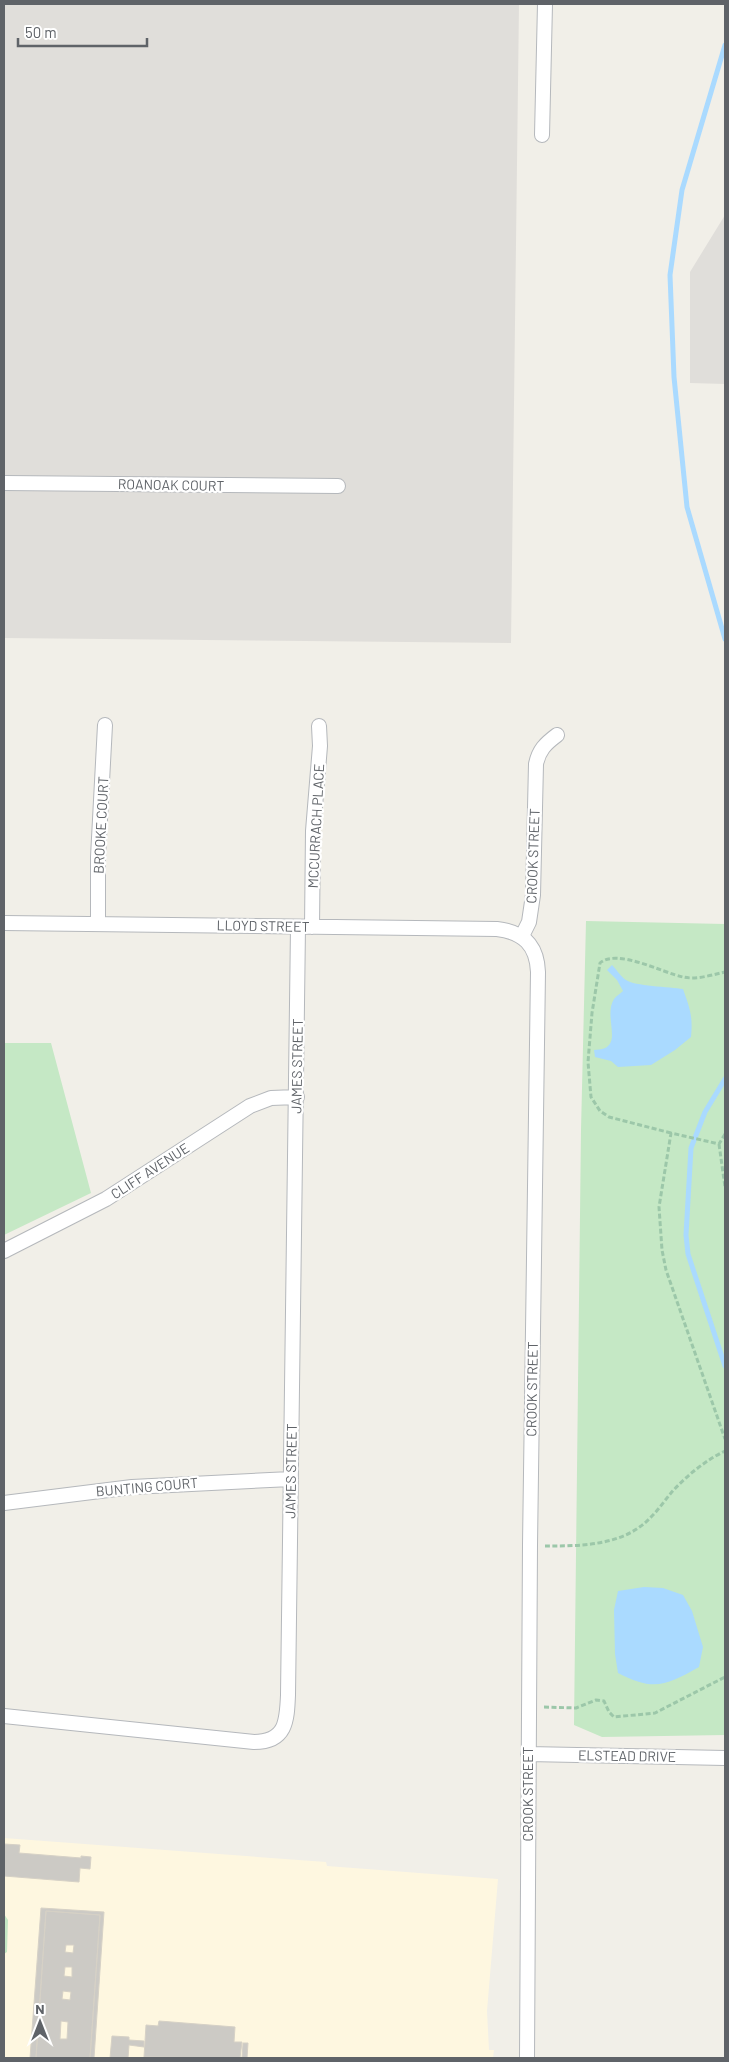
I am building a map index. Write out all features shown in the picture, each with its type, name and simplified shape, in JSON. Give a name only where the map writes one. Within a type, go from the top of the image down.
[{"type":"street","points":[[542,135],[545,4]]},
{"type":"street","name":"ROANOAK COURT","points":[[4,483],[338,486]]},
{"type":"street","name":"BROOKE COURT","points":[[98,924],[98,857],[105,726]]},
{"type":"street","name":"MCCURRACH PLACE","points":[[305,927],[320,746],[319,726]]},
{"type":"street","name":"CROOK STREET","points":[[527,2058],[530,1545],[538,972],[537,959],[532,946],[522,936],[529,922],[533,895],[536,764],[538,754],[543,747],[557,735]]},
{"type":"street","name":"LLOYD STREET","points":[[4,923],[497,930],[522,936]]},
{"type":"street","name":"JAMES STREET","points":[[4,1716],[254,1742],[267,1741],[278,1735],[284,1725],[288,1712],[297,1097],[305,927]]},
{"type":"street","name":"CLIFF AVENUE","points":[[4,1251],[106,1199],[250,1106],[272,1098],[297,1097]]},
{"type":"street","name":"BUNTING COURT","points":[[4,1503],[132,1487],[290,1479]]},
{"type":"street","name":"ELSTEAD DRIVE","points":[[528,1754],[725,1758]]},
{"type":"path","points":[[719,1144],[609,1117],[600,1111],[592,1098],[587,1054],[600,964],[611,958],[626,960],[682,977],[692,978],[725,972]]},
{"type":"path","points":[[671,1133],[659,1207],[662,1250],[666,1270],[725,1439]]},
{"type":"path","points":[[725,1134],[719,1144],[725,1187]]},
{"type":"path","points":[[530,1545],[594,1545],[616,1539],[642,1525],[652,1517],[672,1491],[685,1479],[725,1450]]},
{"type":"path","points":[[529,1706],[576,1708],[596,1700],[604,1701],[609,1712],[614,1717],[647,1714],[655,1712],[725,1677]]},
{"type":"shaded area","points":[[4,4],[519,4],[511,643],[4,638]]},
{"type":"shaded area","points":[[725,215],[725,384],[690,383],[690,272]]},
{"type":"shaded area","points":[[4,1838],[326,1862],[327,1866],[498,1879],[487,2011],[489,2050],[494,2050],[493,2058],[4,2058]]},
{"type":"green space","points":[[586,921],[725,924],[725,1735],[602,1737],[574,1725],[581,1130]]},
{"type":"green space","points":[[4,1043],[51,1043],[91,1193],[4,1235]]},
{"type":"green space","points":[[4,1914],[8,1920],[7,1952],[4,1954]]},
{"type":"water","points":[[612,965],[622,977],[630,982],[683,989],[692,1023],[691,1037],[651,1065],[618,1067],[611,1061],[595,1057],[594,1050],[604,1049],[612,1039],[611,1007],[614,999],[623,991],[617,980],[607,970]]},
{"type":"water","points":[[644,1587],[663,1588],[683,1595],[692,1611],[703,1647],[699,1667],[669,1682],[660,1684],[641,1683],[618,1673],[615,1654],[614,1610],[618,1591]]},
{"type":"building","points":[[4,1844],[20,1845],[19,1853],[81,1858],[81,1856],[91,1857],[90,1869],[80,1868],[79,1882],[4,1876]]},
{"type":"building","points":[[41,1908],[104,1912],[94,2058],[90,2058],[100,1915],[46,1911],[36,2058],[30,2058]]},
{"type":"building","points":[[46,1911],[100,1915],[90,2058],[36,2058]],"holes":[[[66,1945],[74,1945],[73,1953],[65,1952]],[[65,1967],[72,1967],[72,1977],[64,1976]],[[63,1991],[71,1992],[70,2000],[62,1999]],[[61,2021],[68,2022],[67,2039],[60,2039]]]},
{"type":"building","points":[[159,2021],[235,2027],[234,2042],[242,2042],[240,2058],[144,2057],[146,2025],[158,2026]]},
{"type":"building","points":[[112,2036],[129,2037],[129,2040],[144,2041],[144,2047],[129,2045],[128,2058],[110,2058]]},
{"type":"building","points":[[243,2043],[248,2043],[247,2058],[242,2058]]},
{"type":"waterway","points":[[725,45],[682,190],[670,275],[674,377],[687,507],[725,639]]},
{"type":"waterway","points":[[725,1079],[705,1112],[691,1148],[686,1235],[688,1254],[725,1366]]}]
